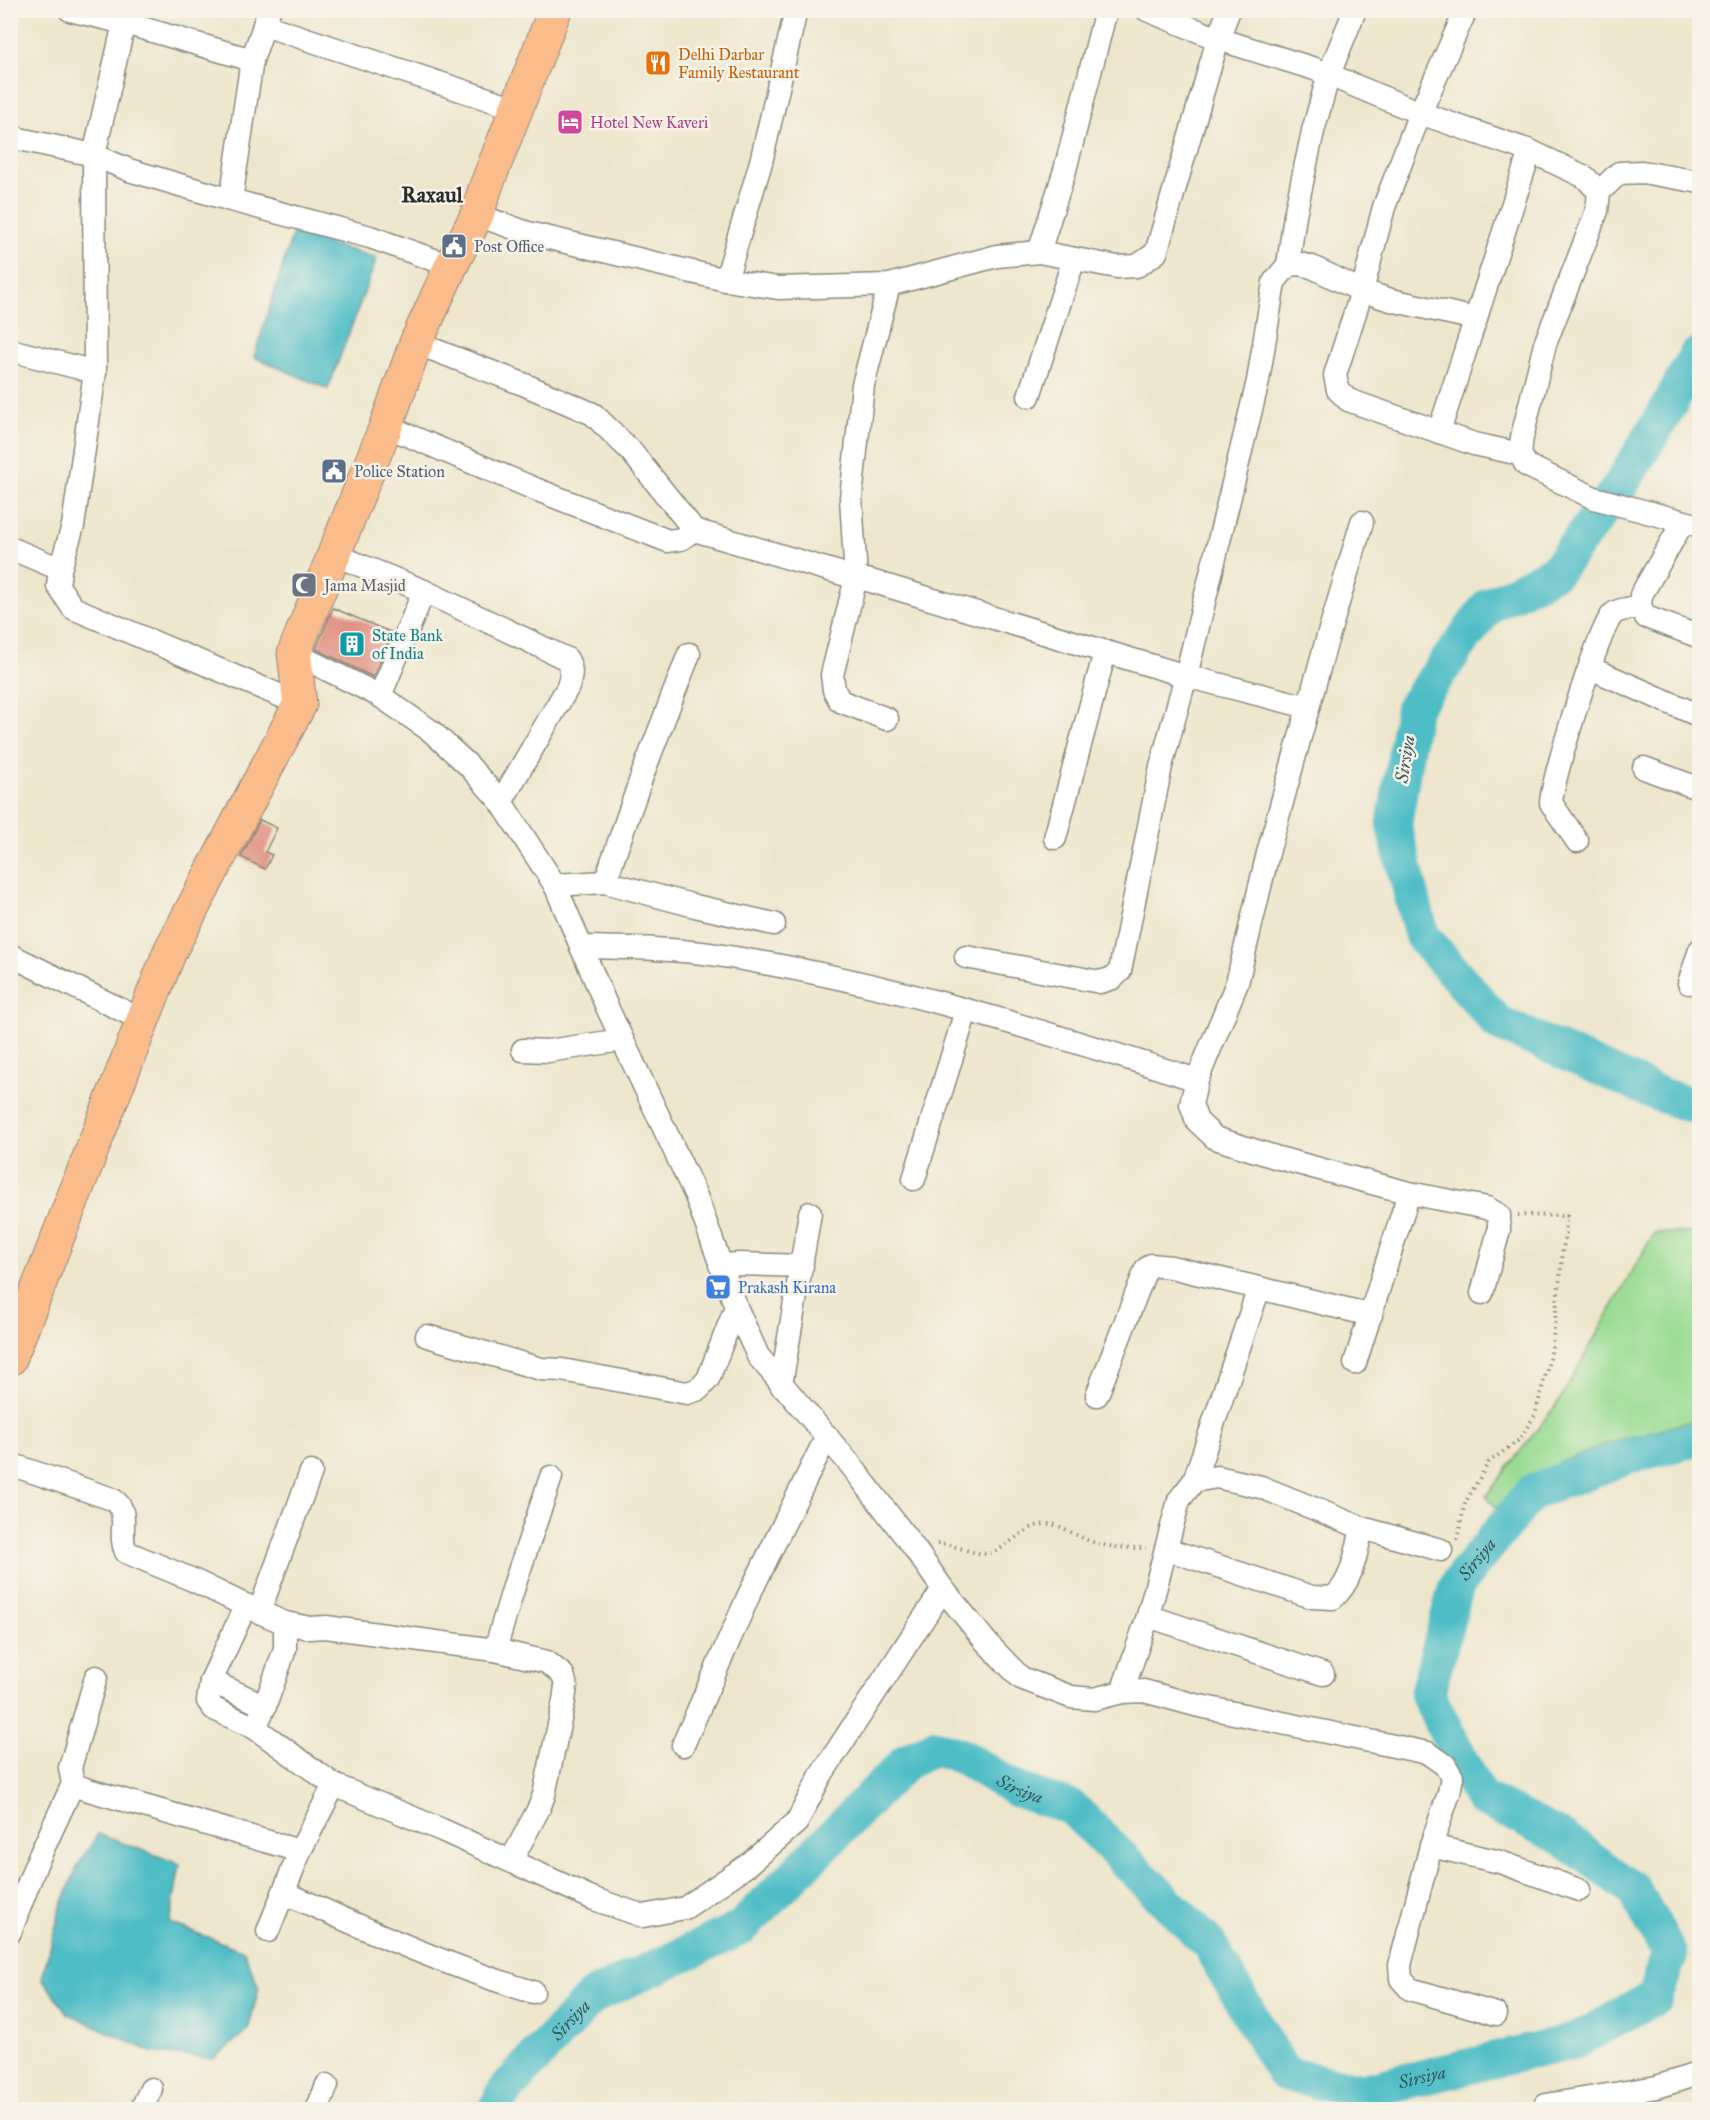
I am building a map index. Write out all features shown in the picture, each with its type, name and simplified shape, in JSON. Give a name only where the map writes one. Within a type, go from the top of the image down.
[{"type":"main road","points":[[10,1359],[170,951],[300,704],[294,653],[386,426],[416,343],[477,215],[555,10]]},
{"type":"street","points":[[70,10],[126,17],[252,60]]},
{"type":"street","points":[[726,280],[761,162],[796,10]]},
{"type":"street","points":[[1039,252],[1065,170],[1106,10]]},
{"type":"street","points":[[1147,10],[1218,39],[1329,74],[1420,113],[1530,151],[1585,177],[1599,192]]},
{"type":"street","points":[[477,215],[528,233],[726,280],[778,288],[889,285],[998,256],[1039,252],[1117,267],[1137,266],[1156,253],[1218,39],[1229,10]]},
{"type":"street","points":[[966,957],[1100,982],[1113,978],[1120,971],[1161,766],[1186,676],[1258,381],[1274,282],[1288,265],[1295,215],[1313,131],[1329,74],[1355,10]]},
{"type":"street","points":[[1466,10],[1420,113],[1384,207],[1362,291],[1335,375],[1338,390],[1348,400],[1474,444],[1520,454]]},
{"type":"street","points":[[126,17],[94,155],[96,372],[73,526],[60,569],[58,586],[73,608],[300,704]]},
{"type":"street","points":[[231,201],[252,60],[266,18],[518,109]]},
{"type":"street","points":[[10,137],[94,155],[129,170],[231,201],[370,237],[451,266]]},
{"type":"street","points":[[1439,432],[1530,151]]},
{"type":"street","points":[[1700,182],[1642,171],[1619,173],[1599,192],[1597,211],[1545,344],[1522,437],[1520,454],[1526,465],[1594,498],[1683,522],[1641,595],[1640,607],[1646,617],[1700,637]]},
{"type":"street","points":[[1029,396],[1074,259]]},
{"type":"street","points":[[1288,265],[1300,264],[1312,267],[1362,291],[1391,300],[1476,319]]},
{"type":"street","points":[[887,719],[840,700],[834,690],[832,675],[856,578],[851,498],[863,385],[889,285]]},
{"type":"street","points":[[416,343],[593,414],[630,450],[694,530],[1186,676],[1308,707]]},
{"type":"street","points":[[10,350],[96,372]]},
{"type":"street","points":[[386,426],[535,489],[668,541],[681,539],[694,530]]},
{"type":"street","points":[[1362,522],[1268,853],[1237,983],[1197,1080],[1191,1104],[1197,1121],[1215,1138],[1275,1158],[1409,1193],[1487,1208],[1499,1215],[1499,1230],[1482,1293]]},
{"type":"street","points":[[10,548],[60,569]]},
{"type":"street","points":[[335,555],[424,591],[567,659],[572,674],[568,687],[501,802]]},
{"type":"street","points":[[380,696],[424,591]]},
{"type":"street","points":[[1577,842],[1554,810],[1551,796],[1606,622],[1614,613],[1640,607]]},
{"type":"street","points":[[1055,838],[1105,652]]},
{"type":"street","points":[[294,653],[380,696],[430,732],[468,765],[501,802],[555,885],[622,1040],[696,1196],[736,1307],[758,1356],[827,1436],[987,1643],[1021,1678],[1071,1697],[1094,1699],[1122,1692],[1144,1691],[1195,1705],[1428,1753],[1445,1765],[1452,1777],[1449,1792],[1431,1846],[1400,1965],[1401,1979],[1410,1989],[1496,2014]]},
{"type":"street","points":[[605,882],[643,773],[689,654]]},
{"type":"street","points":[[1590,668],[1700,716]]},
{"type":"street","points":[[1644,768],[1700,789]]},
{"type":"street","points":[[555,885],[605,882],[694,906],[774,924]]},
{"type":"street","points":[[581,947],[637,948],[716,955],[857,982],[1056,1035],[1197,1080]]},
{"type":"street","points":[[1689,983],[1700,950]]},
{"type":"street","points":[[10,955],[142,1020]]},
{"type":"street","points":[[914,1179],[966,1011]]},
{"type":"street","points":[[523,1050],[548,1051],[622,1040]]},
{"type":"street","points":[[1355,1363],[1409,1193]]},
{"type":"street","points":[[781,1385],[810,1214]]},
{"type":"street","points":[[720,1265],[802,1266]]},
{"type":"street","points":[[1097,1395],[1146,1269],[1151,1265],[1171,1267],[1371,1315]]},
{"type":"street","points":[[1122,1692],[1148,1616],[1179,1500],[1194,1481],[1259,1288]]},
{"type":"street","points":[[427,1336],[541,1368],[687,1393],[699,1389],[708,1379],[736,1307]]},
{"type":"street","points":[[683,1745],[748,1597],[827,1436]]},
{"type":"street","points":[[10,1464],[120,1503],[123,1510],[122,1544],[126,1552],[285,1623],[495,1650],[547,1662],[563,1675],[566,1686],[564,1701],[542,1802],[511,1861]]},
{"type":"street","points":[[311,1472],[253,1608],[211,1681],[208,1701],[214,1709],[255,1728],[333,1785],[594,1899],[643,1916],[685,1908],[749,1864],[797,1822],[821,1775],[943,1589]]},
{"type":"street","points":[[495,1650],[551,1477]]},
{"type":"street","points":[[1194,1481],[1217,1477],[1261,1487],[1362,1527],[1441,1550]]},
{"type":"street","points":[[1166,1549],[1312,1597],[1332,1598],[1341,1591],[1348,1579],[1362,1527]]},
{"type":"street","points":[[1148,1616],[1323,1674]]},
{"type":"street","points":[[255,1728],[285,1649],[285,1623]]},
{"type":"street","points":[[10,1932],[36,1864],[73,1784],[70,1767],[96,1677]]},
{"type":"street","points":[[211,1681],[265,1706]]},
{"type":"street","points":[[73,1784],[300,1851]]},
{"type":"street","points":[[268,1931],[300,1851],[333,1785]]},
{"type":"street","points":[[1431,1846],[1500,1862],[1579,1890]]},
{"type":"street","points":[[283,1895],[299,1899],[405,1947],[501,1983],[534,1992]]},
{"type":"street","points":[[1546,2105],[1657,2087],[1700,2073]]},
{"type":"street","points":[[316,2109],[327,2085]]},
{"type":"path","points":[[1441,1550],[1457,1540],[1465,1503],[1489,1462],[1519,1440],[1535,1415],[1551,1354],[1567,1216],[1499,1215]]},
{"type":"path","points":[[915,1549],[940,1544],[954,1545],[983,1554],[991,1552],[1030,1528],[1051,1524],[1111,1548],[1166,1549]]},
{"type":"green space","points":[[1654,1233],[1699,1233],[1699,1419],[1614,1441],[1559,1463],[1499,1511],[1486,1496],[1559,1401]]},
{"type":"water","points":[[293,233],[377,258],[328,389],[254,357]]},
{"type":"water","points":[[98,1834],[180,1864],[170,1923],[244,1951],[259,1988],[248,2030],[213,2059],[152,2052],[67,2013],[42,1978],[61,1907],[77,1867]]},
{"type":"building","name":"State Bank of India","points":[[333,608],[392,633],[373,677],[316,649]]},
{"type":"building","points":[[260,820],[277,828],[265,852],[272,855],[265,869],[241,857]]},
{"type":"waterway","name":"Sirsiya","points":[[1700,354],[1696,356],[1666,411],[1617,491],[1556,571],[1488,606],[1413,708],[1394,826],[1422,936],[1498,1023],[1661,1095],[1700,1108]]},
{"type":"waterway","name":"Sirsiya","points":[[495,2110],[507,2088],[593,1996],[741,1928],[907,1761],[935,1747],[963,1757],[1015,1789],[1072,1808],[1209,1944],[1284,2074],[1364,2091],[1576,2041],[1655,1997],[1670,1954],[1634,1890],[1561,1837],[1481,1798],[1427,1694],[1457,1584],[1532,1492],[1629,1456],[1700,1438]]},
{"type":"place","name":"Delhi Darbar Family Restaurant","points":[[658,63]]},
{"type":"place","name":"Hotel New Kaveri","points":[[570,122]]},
{"type":"place","name":"Post Office","points":[[454,246]]},
{"type":"place","name":"Police Station","points":[[334,471]]},
{"type":"place","name":"Jama Masjid","points":[[304,585]]},
{"type":"place","name":"State Bank of India","points":[[352,644]]},
{"type":"place","name":"Prakash Kirana","points":[[718,1287]]},
{"type":"district","name":"Raxaul","points":[[432,194]]}]
